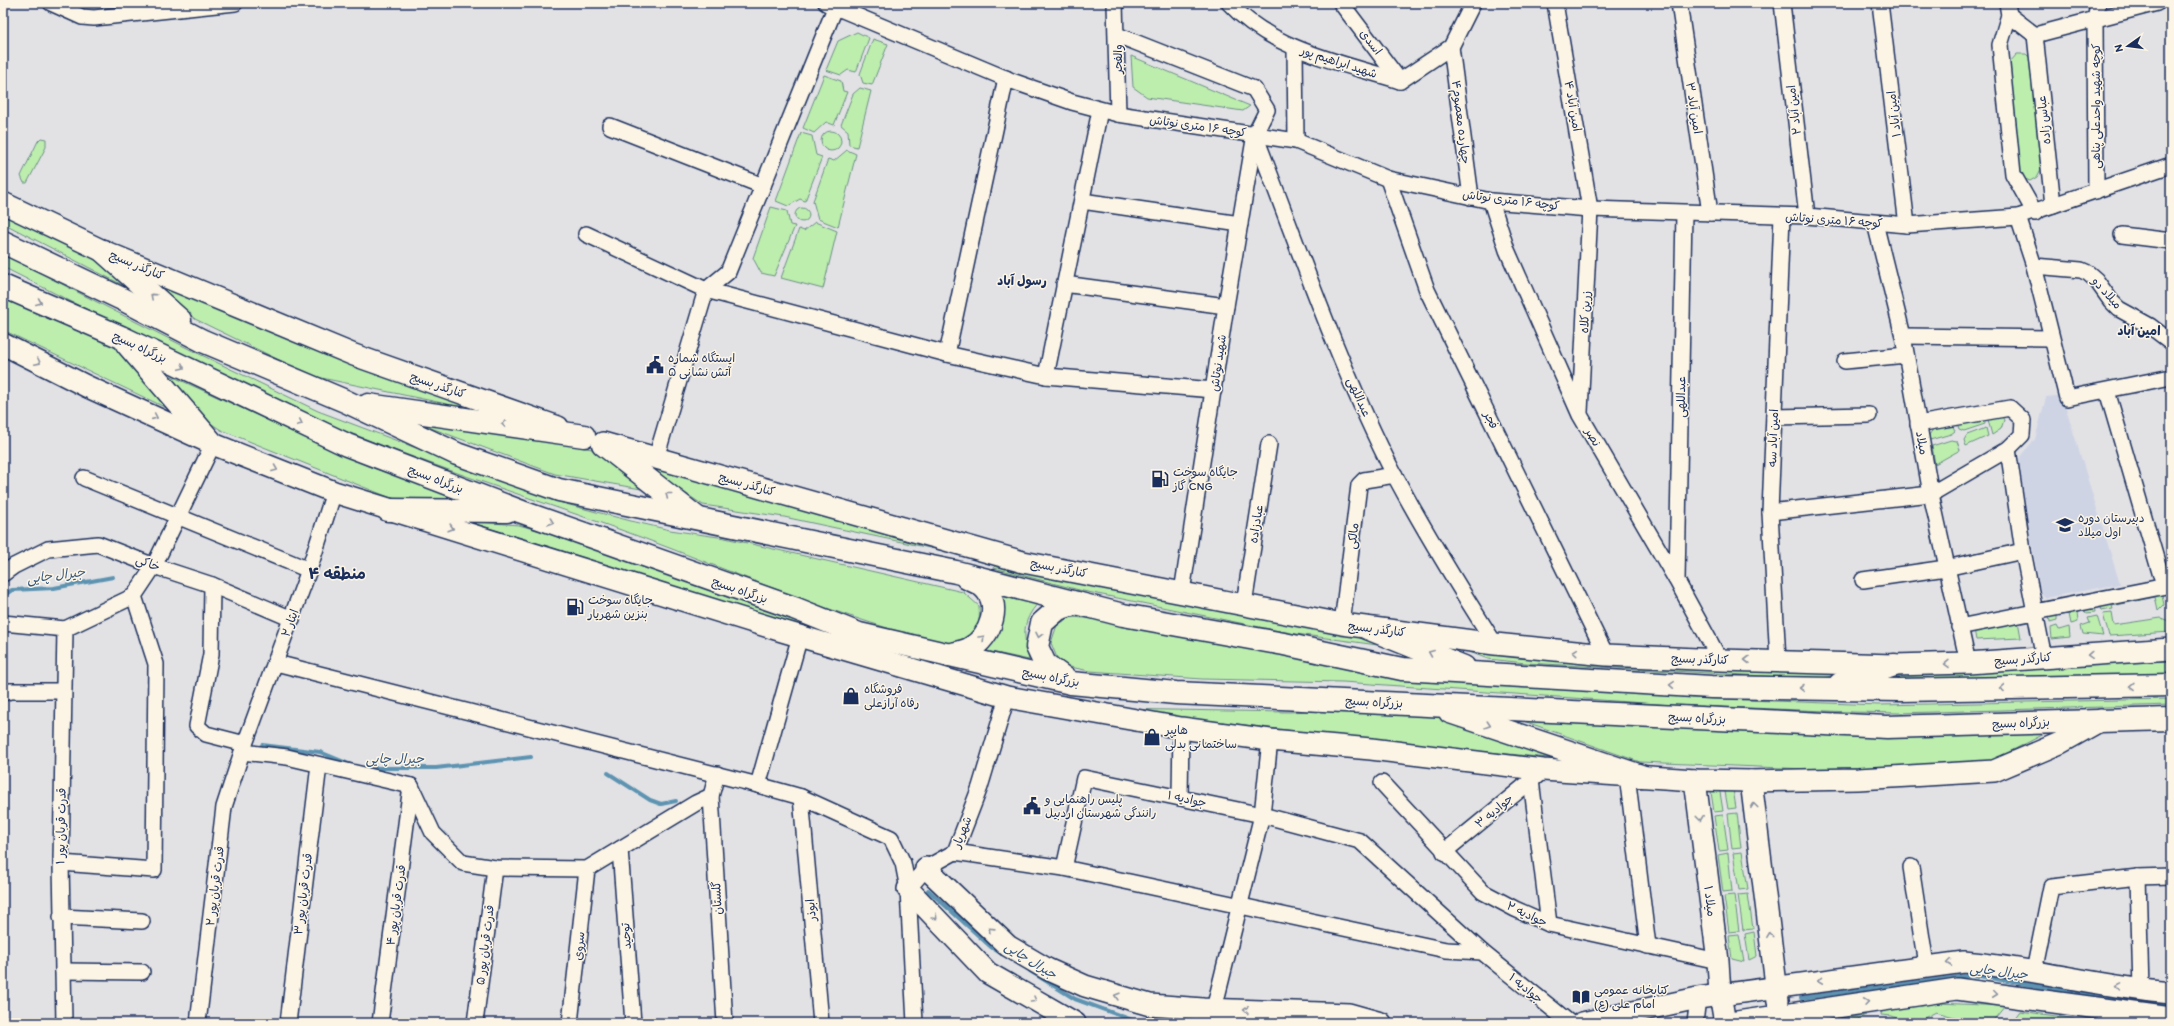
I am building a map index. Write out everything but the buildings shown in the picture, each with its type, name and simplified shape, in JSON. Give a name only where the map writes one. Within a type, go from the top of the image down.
[{"type":"highway","points":[[3,242],[120,298],[203,341],[346,401],[457,454],[559,490],[956,572],[1123,615],[1284,644],[1402,669],[1711,687],[1900,690],[2171,685]]},
{"type":"highway","points":[[103,251],[203,341]]},
{"type":"highway","name":"بزرگراه بسیج","points":[[3,286],[121,337],[347,445],[522,512],[794,608],[859,634],[1071,683],[1176,693],[1887,727],[2171,719]]},
{"type":"highway","points":[[121,337],[213,444]]},
{"type":"highway","points":[[346,401],[594,440],[698,519]]},
{"type":"highway","points":[[388,510],[522,512]]},
{"type":"highway","points":[[948,655],[969,650],[984,639],[993,616],[992,601],[987,592],[981,585],[956,572]]},
{"type":"highway","points":[[1071,683],[1045,664],[1037,647],[1042,623],[1058,609],[1077,603]]},
{"type":"highway","points":[[1367,628],[1480,673]]},
{"type":"highway","points":[[1828,688],[1894,665]]},
{"type":"highway","points":[[1425,704],[1634,775]]},
{"type":"main road","name":"کنارگذر بسیج","points":[[3,203],[103,251],[354,355],[594,440],[1023,562],[1367,628],[1495,644],[1606,655],[1894,665],[1968,663],[2171,649]]},
{"type":"main road","points":[[3,344],[86,386],[213,444],[334,492],[388,510],[800,636],[1007,697],[1181,728],[1270,740],[1371,749],[1537,775],[1634,775],[1695,780],[1751,781],[1858,779],[1994,771],[2060,743],[2101,720]]},
{"type":"main road","name":"میلاد ۱","points":[[1695,780],[1718,961],[1720,994],[1725,1023]]},
{"type":"main road","points":[[1751,781],[1780,1015]]},
{"type":"main road","points":[[926,868],[1008,946],[1047,969],[1085,986],[1150,1005],[1349,1014],[1381,1023]]},
{"type":"main road","points":[[908,889],[988,973],[1075,1023]]},
{"type":"main road","points":[[1718,961],[1727,974],[1740,980],[1756,977],[1767,966],[1773,956]]},
{"type":"main road","points":[[1582,1023],[1720,994],[1926,965],[1964,962],[2034,971],[2141,990],[2171,992]]},
{"type":"main road","points":[[1730,1023],[1957,989],[2171,1018]]},
{"type":"street","points":[[51,3],[69,12],[94,18],[142,8],[231,3]]},
{"type":"street","name":"والفجر","points":[[1115,3],[1118,114]]},
{"type":"street","name":"شهید ابراهیم پور","points":[[1229,3],[1243,18],[1295,48],[1400,81]]},
{"type":"street","name":"اسدی","points":[[1341,3],[1400,81]]},
{"type":"street","points":[[1400,81],[1451,47],[1472,3]]},
{"type":"street","name":"۴ امین آباد","points":[[1555,3],[1590,209]]},
{"type":"street","name":"۳ امین آباد","points":[[1679,3],[1710,213]]},
{"type":"street","name":"۲ امین آباد","points":[[1782,3],[1807,216]]},
{"type":"street","name":"۱ امین آباد","points":[[1880,3],[1907,225]]},
{"type":"street","name":"کوچه شهید واحدعلی پناهی","points":[[2096,190],[2095,20],[2098,3]]},
{"type":"street","points":[[2008,9],[2035,35],[2157,3]]},
{"type":"street","points":[[656,458],[706,290],[728,272],[763,186],[833,4]]},
{"type":"street","name":"کوچه ۱۶ متری نوتاش","points":[[833,4],[1006,78],[1100,110],[1296,141],[1388,179],[1491,201],[1590,209],[1807,216],[1907,225],[2018,217],[2035,213],[2096,190],[2171,165]]},
{"type":"street","points":[[2008,9],[2000,45],[2013,174],[2035,213]]},
{"type":"street","name":"شهید نوتاش","points":[[1117,35],[1254,89],[1267,110],[1255,134],[1226,306],[1182,592]]},
{"type":"street","name":"عباس زاده","points":[[2035,35],[2054,205]]},
{"type":"street","name":"چهارده معصوم۴","points":[[1451,47],[1471,197]]},
{"type":"street","points":[[1295,48],[1296,141]]},
{"type":"street","points":[[947,354],[1006,78]]},
{"type":"street","points":[[1046,376],[1100,110]]},
{"type":"street","points":[[610,126],[763,186]]},
{"type":"street","name":"عبداللهی","points":[[1255,134],[1333,337],[1395,475],[1443,562],[1495,644]]},
{"type":"street","name":"فجر","points":[[1388,179],[1427,290],[1606,655]]},
{"type":"street","points":[[1082,201],[1240,224]]},
{"type":"street","name":"نصر","points":[[1491,201],[1508,250],[1580,415],[1677,581],[1720,660]]},
{"type":"street","name":"زرین کلاه","points":[[1580,415],[1590,209]]},
{"type":"street","name":"عبداللهی","points":[[1677,581],[1684,213]]},
{"type":"street","name":"امین آباد سه","points":[[1778,660],[1770,512],[1782,216]]},
{"type":"street","points":[[2018,217],[2034,266],[2067,398],[2171,377]]},
{"type":"street","name":"میلاد","points":[[1875,223],[1903,336],[1931,494],[1968,663]]},
{"type":"street","points":[[586,234],[706,290],[947,354],[1046,376],[1214,390]]},
{"type":"street","points":[[2122,235],[2171,241]]},
{"type":"street","name":"میلاد دو","points":[[2034,266],[2081,270],[2088,273],[2096,280],[2111,301],[2119,309],[2150,326],[2171,342]]},
{"type":"street","points":[[1064,284],[1226,306]]},
{"type":"street","points":[[1903,336],[2051,338]]},
{"type":"street","points":[[1845,361],[1906,355]]},
{"type":"street","points":[[1959,627],[2167,585],[2107,391]]},
{"type":"street","points":[[1770,512],[1931,494],[2008,449],[2022,435],[2023,420],[2010,408],[1918,424]]},
{"type":"street","points":[[1774,418],[1870,415]]},
{"type":"street","points":[[3,623],[65,629],[134,596],[154,566],[213,444]]},
{"type":"street","name":"عبادزاده","points":[[1244,604],[1269,444]]},
{"type":"street","points":[[2008,449],[2023,551],[2044,658]]},
{"type":"street","name":"مالکی","points":[[1342,624],[1359,485],[1364,480],[1395,475]]},
{"type":"street","points":[[84,478],[310,570]]},
{"type":"street","name":"ایثار ۲","points":[[244,748],[310,570],[334,492]]},
{"type":"street","name":"خاکی","points":[[3,574],[14,566],[48,549],[98,544],[154,566],[212,585],[292,618]]},
{"type":"street","points":[[1863,580],[1946,568],[2023,551]]},
{"type":"street","points":[[212,585],[211,654],[197,726],[206,734],[244,748],[411,786],[433,833],[463,863],[494,868],[587,869],[696,803],[711,796]]},
{"type":"street","points":[[61,864],[154,870],[156,664],[134,596]]},
{"type":"street","name":"قدرت قربان پور ۱","points":[[64,1023],[61,864],[65,629]]},
{"type":"street","points":[[758,785],[800,636]]},
{"type":"street","points":[[276,663],[717,774],[801,797],[891,838],[904,863],[908,889],[915,1023]]},
{"type":"street","points":[[3,693],[10,691],[63,691]]},
{"type":"street","name":"شهریار","points":[[908,889],[926,868],[955,852],[980,787],[1007,697]]},
{"type":"street","points":[[1180,798],[1181,728]]},
{"type":"street","points":[[1214,1009],[1241,907],[1262,815],[1270,740]]},
{"type":"street","name":"قدرت قربان پور ۲","points":[[198,1023],[224,807],[244,748]]},
{"type":"street","name":"قدرت قربان پور ۳","points":[[288,1023],[319,766]]},
{"type":"street","name":"گلستان","points":[[717,774],[711,796],[725,1023]]},
{"type":"street","points":[[1537,775],[1549,924]]},
{"type":"street","name":"جوادیه ۳","points":[[1444,852],[1537,775]]},
{"type":"street","points":[[1634,775],[1648,946]]},
{"type":"street","name":"جوادیه ۱","points":[[1064,868],[1084,778],[1262,815],[1360,841],[1482,952],[1570,1023]]},
{"type":"street","name":"جوادیه ۲","points":[[1382,783],[1444,852],[1483,892],[1549,924],[1718,961]]},
{"type":"street","name":"قدرت قربان پور ۴","points":[[380,1023],[411,786]]},
{"type":"street","name":"ابوذر","points":[[801,797],[821,1023]]},
{"type":"street","name":"توحید","points":[[620,849],[633,1023]]},
{"type":"street","points":[[955,852],[1064,868],[1446,950],[1482,952]]},
{"type":"street","points":[[1911,867],[1926,965]]},
{"type":"street","name":"قدرت قربان پور ۵","points":[[475,1023],[494,868]]},
{"type":"street","name":"سروی","points":[[570,1023],[587,869]]},
{"type":"street","points":[[2034,971],[2051,887],[2138,877],[2171,876]]},
{"type":"street","points":[[2138,877],[2141,990]]},
{"type":"street","points":[[61,917],[142,921]]},
{"type":"street","points":[[62,971],[142,972]]},
{"type":"street","points":[[1695,1023],[1698,998]]},
{"type":"shaded area","name":"دبیرستان دوره اول میلاد","points":[[2062,395],[2120,584],[2046,598],[2041,593],[2017,467],[2021,455],[2035,439],[2046,397]]},
{"type":"green space","points":[[857,32],[869,38],[856,72],[848,70],[841,75],[826,70],[838,41]]},
{"type":"green space","points":[[873,39],[888,44],[872,85],[863,83],[860,74]]},
{"type":"green space","points":[[2017,54],[2026,54],[2032,60],[2041,169],[2037,177],[2030,181],[2018,176],[2009,63]]},
{"type":"green space","points":[[1131,56],[1250,106],[1243,111],[1147,97],[1133,87]]},
{"type":"green space","points":[[824,75],[841,81],[843,91],[847,92],[834,125],[826,122],[814,133],[803,128]]},
{"type":"green space","points":[[860,88],[871,91],[857,147],[849,145],[848,131],[841,125],[853,94]]},
{"type":"green space","points":[[831,131],[838,134],[841,141],[838,148],[831,151],[824,148],[821,141],[824,134]]},
{"type":"green space","points":[[801,133],[812,136],[816,155],[822,157],[805,201],[800,199],[788,206],[776,201]]},
{"type":"green space","points":[[41,138],[46,139],[46,147],[27,183],[24,183],[21,176],[38,141]]},
{"type":"green space","points":[[847,150],[856,154],[838,227],[818,219],[813,201],[828,159],[834,161]]},
{"type":"green space","points":[[771,207],[787,211],[790,225],[795,226],[774,276],[761,273],[753,258]]},
{"type":"green space","points":[[799,208],[805,208],[809,212],[809,218],[805,222],[799,222],[795,218],[795,212]]},
{"type":"green space","points":[[3,210],[99,256],[136,292],[3,223]]},
{"type":"green space","points":[[815,222],[837,231],[823,289],[781,278],[799,229],[804,231]]},
{"type":"green space","points":[[3,254],[191,350],[318,411],[562,503],[670,530],[725,538],[963,592],[979,606],[978,626],[972,635],[955,646],[870,623],[788,594],[624,531],[390,449],[274,401],[119,326],[3,267]]},
{"type":"green space","points":[[148,277],[476,410],[312,376],[195,319]]},
{"type":"green space","points":[[3,293],[93,333],[116,347],[175,412],[3,330]]},
{"type":"green space","points":[[167,374],[368,466],[468,502],[406,504],[221,430],[195,413]]},
{"type":"green space","points":[[396,415],[598,450],[647,490],[555,474]]},
{"type":"green space","points":[[2001,415],[2004,420],[2001,429],[1992,435],[1987,416]]},
{"type":"green space","points":[[1984,417],[1985,424],[1964,431],[1959,429],[1957,422]]},
{"type":"green space","points":[[1951,422],[1955,431],[1951,434],[1930,440],[1929,435],[1936,425]]},
{"type":"green space","points":[[1986,428],[1988,436],[1966,446],[1964,440],[1967,435]]},
{"type":"green space","points":[[1951,440],[1957,441],[1960,450],[1935,464],[1932,446]]},
{"type":"green space","points":[[633,458],[977,558],[784,517],[703,505]]},
{"type":"green space","points":[[466,521],[519,525],[608,550],[914,661]]},
{"type":"green space","points":[[997,561],[1366,635],[1407,649],[1289,633],[1083,591],[994,568]]},
{"type":"green space","points":[[2161,590],[2164,605],[2158,611],[2155,597],[2112,606],[2113,609],[2101,611],[2099,603]]},
{"type":"green space","points":[[994,591],[1039,602],[1026,623],[1025,637],[1029,660],[987,651],[993,637]]},
{"type":"green space","points":[[2094,606],[2095,612],[2077,612],[2078,622],[2071,624],[2069,614],[2057,616],[2057,620],[2050,622],[2049,615]]},
{"type":"green space","points":[[2112,613],[2114,625],[2161,618],[2169,621],[2171,632],[2109,636],[2103,614]]},
{"type":"green space","points":[[2097,616],[2103,636],[2083,634],[2081,626],[2090,623],[2088,618]]},
{"type":"green space","points":[[1071,617],[1113,620],[1586,689],[1694,698],[1879,705],[2171,699],[2171,705],[1899,713],[1853,712],[1672,705],[1343,682],[1202,679],[1090,671],[1070,667],[1057,658],[1051,643],[1057,625]]},
{"type":"green space","points":[[2018,621],[2021,638],[1976,640],[1974,629]]},
{"type":"green space","points":[[2057,626],[2059,630],[2069,627],[2070,637],[2052,639],[2051,628]]},
{"type":"green space","points":[[1443,642],[1862,668],[1819,679],[1526,663],[1488,659]]},
{"type":"green space","points":[[2171,661],[2171,675],[2041,679],[1883,679],[1914,669]]},
{"type":"green space","points":[[1385,707],[1450,719],[1569,760],[1377,741],[1113,709],[1289,712]]},
{"type":"green space","points":[[1515,718],[2054,729],[1984,765],[1806,769],[1640,762]]},
{"type":"green space","points":[[1719,786],[1723,811],[1714,812],[1711,792]]},
{"type":"green space","points":[[1724,786],[1733,789],[1736,808],[1728,809]]},
{"type":"green space","points":[[1737,813],[1741,848],[1732,849],[1728,814]]},
{"type":"green space","points":[[1723,815],[1728,850],[1719,851],[1714,816]]},
{"type":"green space","points":[[1742,852],[1748,889],[1739,890],[1733,853]]},
{"type":"green space","points":[[1728,853],[1732,891],[1723,892],[1718,855]]},
{"type":"green space","points":[[1748,894],[1753,929],[1743,930],[1738,895]]},
{"type":"green space","points":[[1734,895],[1739,931],[1729,932],[1724,896]]},
{"type":"green space","points":[[1754,932],[1757,956],[1749,960],[1745,934]]},
{"type":"green space","points":[[1739,935],[1744,962],[1732,959],[1729,936]]},
{"type":"green space","points":[[1938,1003],[2005,1006],[1991,1023],[1976,1023],[1936,1012],[1914,1023],[1908,1023],[1892,1016],[1881,1015],[1882,1009]]},
{"type":"green space","points":[[2020,1011],[2070,1018],[2090,1023],[2011,1023]]},
{"type":"green space","points":[[1866,1015],[1847,1023],[1809,1023]]},
{"type":"waterway","name":"جیرال چایی","points":[[3,596],[12,590],[54,588],[113,577]]},
{"type":"waterway","name":"جیرال چایی","points":[[262,745],[320,752],[354,766]]},
{"type":"waterway","name":"جیرال چایی","points":[[362,768],[436,768],[531,757]]},
{"type":"waterway","name":"جیرال چایی","points":[[608,773],[650,800],[661,804],[676,801]]},
{"type":"waterway","name":"جیرال چایی","points":[[928,890],[991,947],[1002,954]]},
{"type":"waterway","name":"جیرال چایی","points":[[1030,971],[1075,999],[1140,1023]]},
{"type":"waterway","name":"جیرال چایی","points":[[1801,998],[1974,975],[2105,998],[2171,1006]]},
{"type":"waterway","name":"جیرال چایی","points":[[1282,1023],[1291,1022]]},
{"type":"waterway","name":"جیرال چایی","points":[[1638,1023],[1643,1022]]},
{"type":"place","name":"ایستگاه شماره ۵ آتش نشانی","points":[[655,365]]},
{"type":"place","name":"جایگاه سوخت گاز CNG","points":[[1160,479]]},
{"type":"place","name":"دبیرستان دوره اول میلاد","points":[[2065,525]]},
{"type":"place","name":"جایگاه سوخت بنزین شهریار","points":[[575,607]]},
{"type":"place","name":"فروشگاه رفاه آرازعلی","points":[[851,696]]},
{"type":"place","name":"هایپر ساختمانی بدلی","points":[[1152,737]]},
{"type":"place","name":"پلیس راهنمایی و رانندگی شهرستان اردبیل","points":[[1032,806]]},
{"type":"place","name":"کتابخانه عمومی امام علی (ع)","points":[[1581,997]]},
{"type":"district","name":"رسول آباد","points":[[1022,280]]},
{"type":"district","name":"امین آباد","points":[[2139,330]]},
{"type":"district","name":"منطقه ۴","points":[[337,573]]}]
